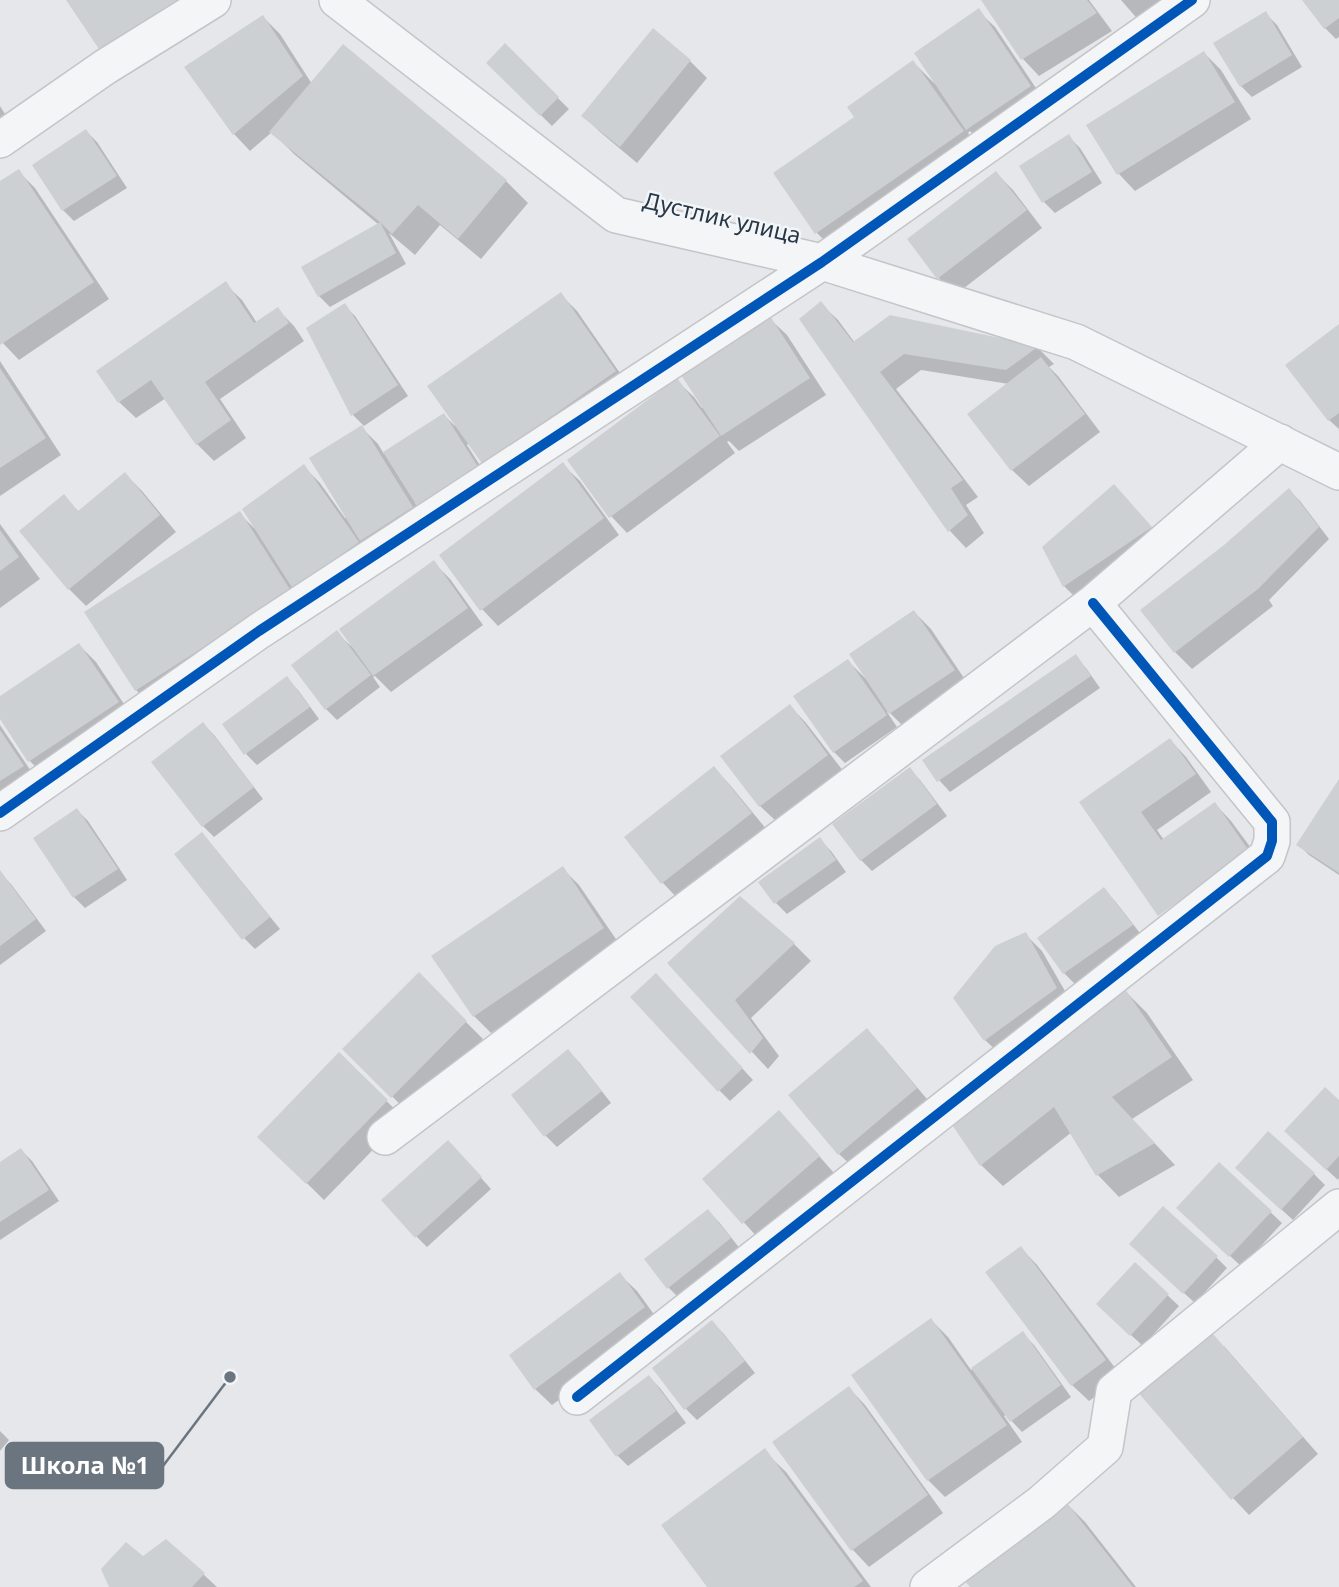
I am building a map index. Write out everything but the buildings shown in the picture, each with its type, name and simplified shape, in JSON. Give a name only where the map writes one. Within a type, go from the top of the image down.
[{"type":"street","points":[[0,140],[105,67],[212,0]]},
{"type":"street","name":"Дустлик улица","points":[[337,0],[616,215],[822,262],[1076,342],[1339,472]]},
{"type":"street","points":[[0,813],[259,631],[822,262],[1192,0]]},
{"type":"street","points":[[385,1137],[1093,603],[1280,442]]},
{"type":"street","points":[[577,1397],[1266,856],[1272,841],[1272,822],[1093,603]]},
{"type":"street","points":[[928,1587],[1041,1503],[1105,1447],[1114,1391],[1339,1207]]},
{"type":"cycle path","points":[[0,813],[259,631],[822,262],[1192,0]]},
{"type":"cycle path","points":[[577,1397],[1267,856],[1272,841],[1272,822],[1093,603]]},
{"type":"place","name":"Школа №1","points":[[230,1377]]}]
